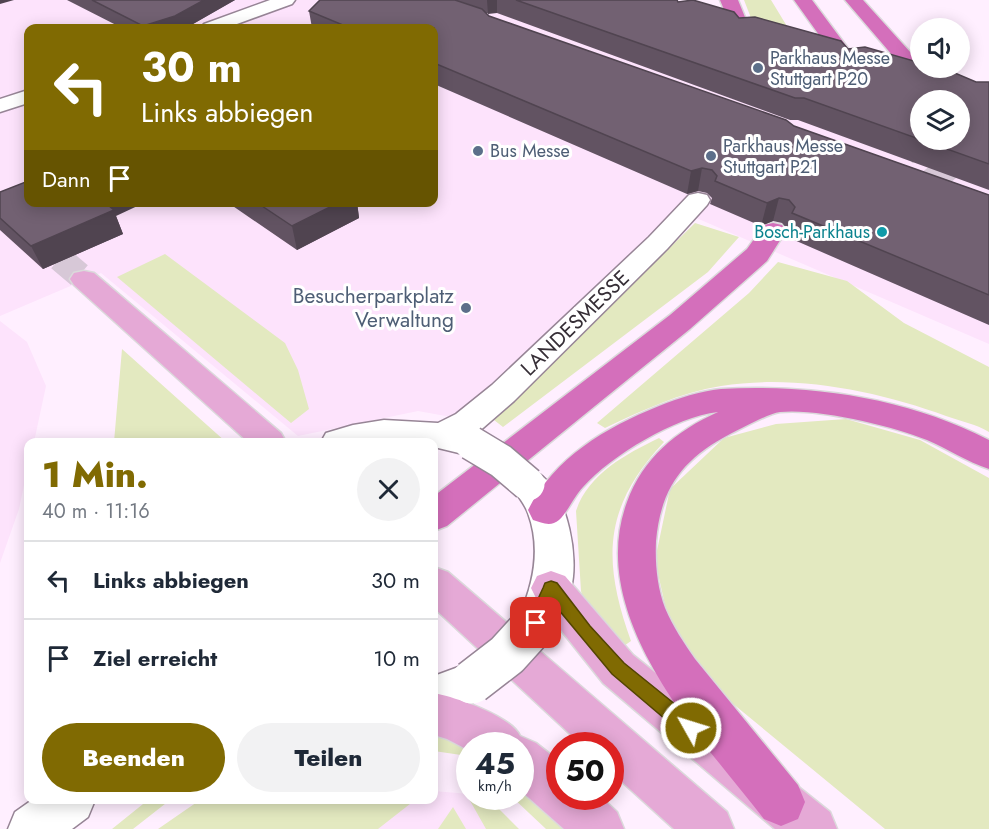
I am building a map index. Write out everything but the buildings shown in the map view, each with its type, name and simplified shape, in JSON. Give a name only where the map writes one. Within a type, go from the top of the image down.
[{"type":"highway","points":[[729,0],[742,32]]},
{"type":"highway","points":[[803,0],[849,63]]},
{"type":"highway","points":[[854,0],[883,35],[910,57]]},
{"type":"highway","points":[[883,35],[910,53]]},
{"type":"highway","points":[[438,513],[680,322],[757,255],[773,231]]},
{"type":"highway","points":[[537,497],[559,489],[577,469],[606,445],[646,424],[681,410],[720,400],[821,402],[880,412],[959,438],[989,456]]},
{"type":"highway","points":[[775,400],[701,435],[677,453],[656,476],[651,486],[642,507],[635,549],[637,583],[656,635],[676,670],[797,816]]},
{"type":"main road","points":[[84,279],[264,438]]},
{"type":"main road","points":[[438,588],[710,829]]},
{"type":"main road","points":[[543,606],[596,645],[618,669],[797,816]]},
{"type":"main road","points":[[438,715],[479,732]]},
{"type":"main road","points":[[534,771],[546,781]]},
{"type":"main road","points":[[579,810],[600,829]]},
{"type":"street","points":[[221,24],[286,0]]},
{"type":"street","points":[[240,17],[257,24]]},
{"type":"street","points":[[0,106],[24,97]]},
{"type":"street","name":"LANDESMESSE","points":[[457,439],[468,423],[503,393],[658,243],[698,200]]},
{"type":"street","points":[[358,438],[392,431],[457,439],[492,453],[512,467],[537,497],[555,555],[543,606],[518,645],[497,665],[472,682],[438,695]]},
{"type":"street","points":[[32,829],[66,804]]},
{"type":"shaded area","points":[[0,0],[638,0],[951,90],[910,90],[910,150],[970,150],[970,96],[989,101],[989,344],[694,217],[490,424],[418,411],[298,436],[101,273],[0,316]]},
{"type":"shaded area","points":[[0,321],[27,342],[46,386],[35,438],[24,438],[24,485],[19,509],[0,563]]},
{"type":"shaded area","points":[[438,791],[456,793],[456,810],[486,810],[508,829],[168,829],[202,804],[438,804]]},
{"type":"green space","points":[[744,0],[771,0],[796,41],[756,31]]},
{"type":"green space","points":[[695,223],[739,237],[708,272],[503,427],[494,420]]},
{"type":"green space","points":[[165,254],[285,343],[298,370],[309,409],[291,423],[117,277]]},
{"type":"green space","points":[[778,262],[847,281],[904,323],[989,367],[989,432],[920,407],[864,392],[778,382],[749,383],[706,389],[662,403],[605,428],[597,423],[749,293]]},
{"type":"green space","points":[[122,349],[222,438],[114,438]]},
{"type":"green space","points":[[846,419],[920,440],[989,478],[989,829],[885,829],[732,703],[671,632],[655,560],[670,489],[724,438],[776,424]]},
{"type":"green space","points":[[659,438],[664,442],[629,489],[619,512],[614,536],[615,585],[631,641],[621,648],[585,606],[581,591],[576,511],[589,486],[599,476],[621,458]]},
{"type":"green space","points":[[438,735],[447,735],[456,739],[456,754],[438,752]]},
{"type":"green space","points":[[534,795],[567,829],[546,829],[526,810],[534,810]]},
{"type":"green space","points":[[143,804],[165,804],[133,829],[112,829]]},
{"type":"green space","points":[[194,804],[410,804],[378,829],[158,829]]},
{"type":"green space","points":[[453,807],[466,829],[438,829]]},
{"type":"green space","points":[[475,810],[500,810],[519,829],[486,829]]},
{"type":"tunnel","points":[[906,135],[989,235]]},
{"type":"tunnel","points":[[0,208],[84,279]]},
{"type":"place","name":"Parkhaus Messe Stuttgart P20","points":[[758,68]]},
{"type":"place","name":"Bus Messe","points":[[478,151]]},
{"type":"place","name":"Parkhaus Messe Stuttgart P21","points":[[711,156]]},
{"type":"place","name":"Bosch-Parkhaus","points":[[882,232]]},
{"type":"place","name":"Besucherparkplatz Verwaltung","points":[[466,308]]},
{"type":"route","points":[[536,623],[551,588],[584,631],[618,669],[691,728]]}]
